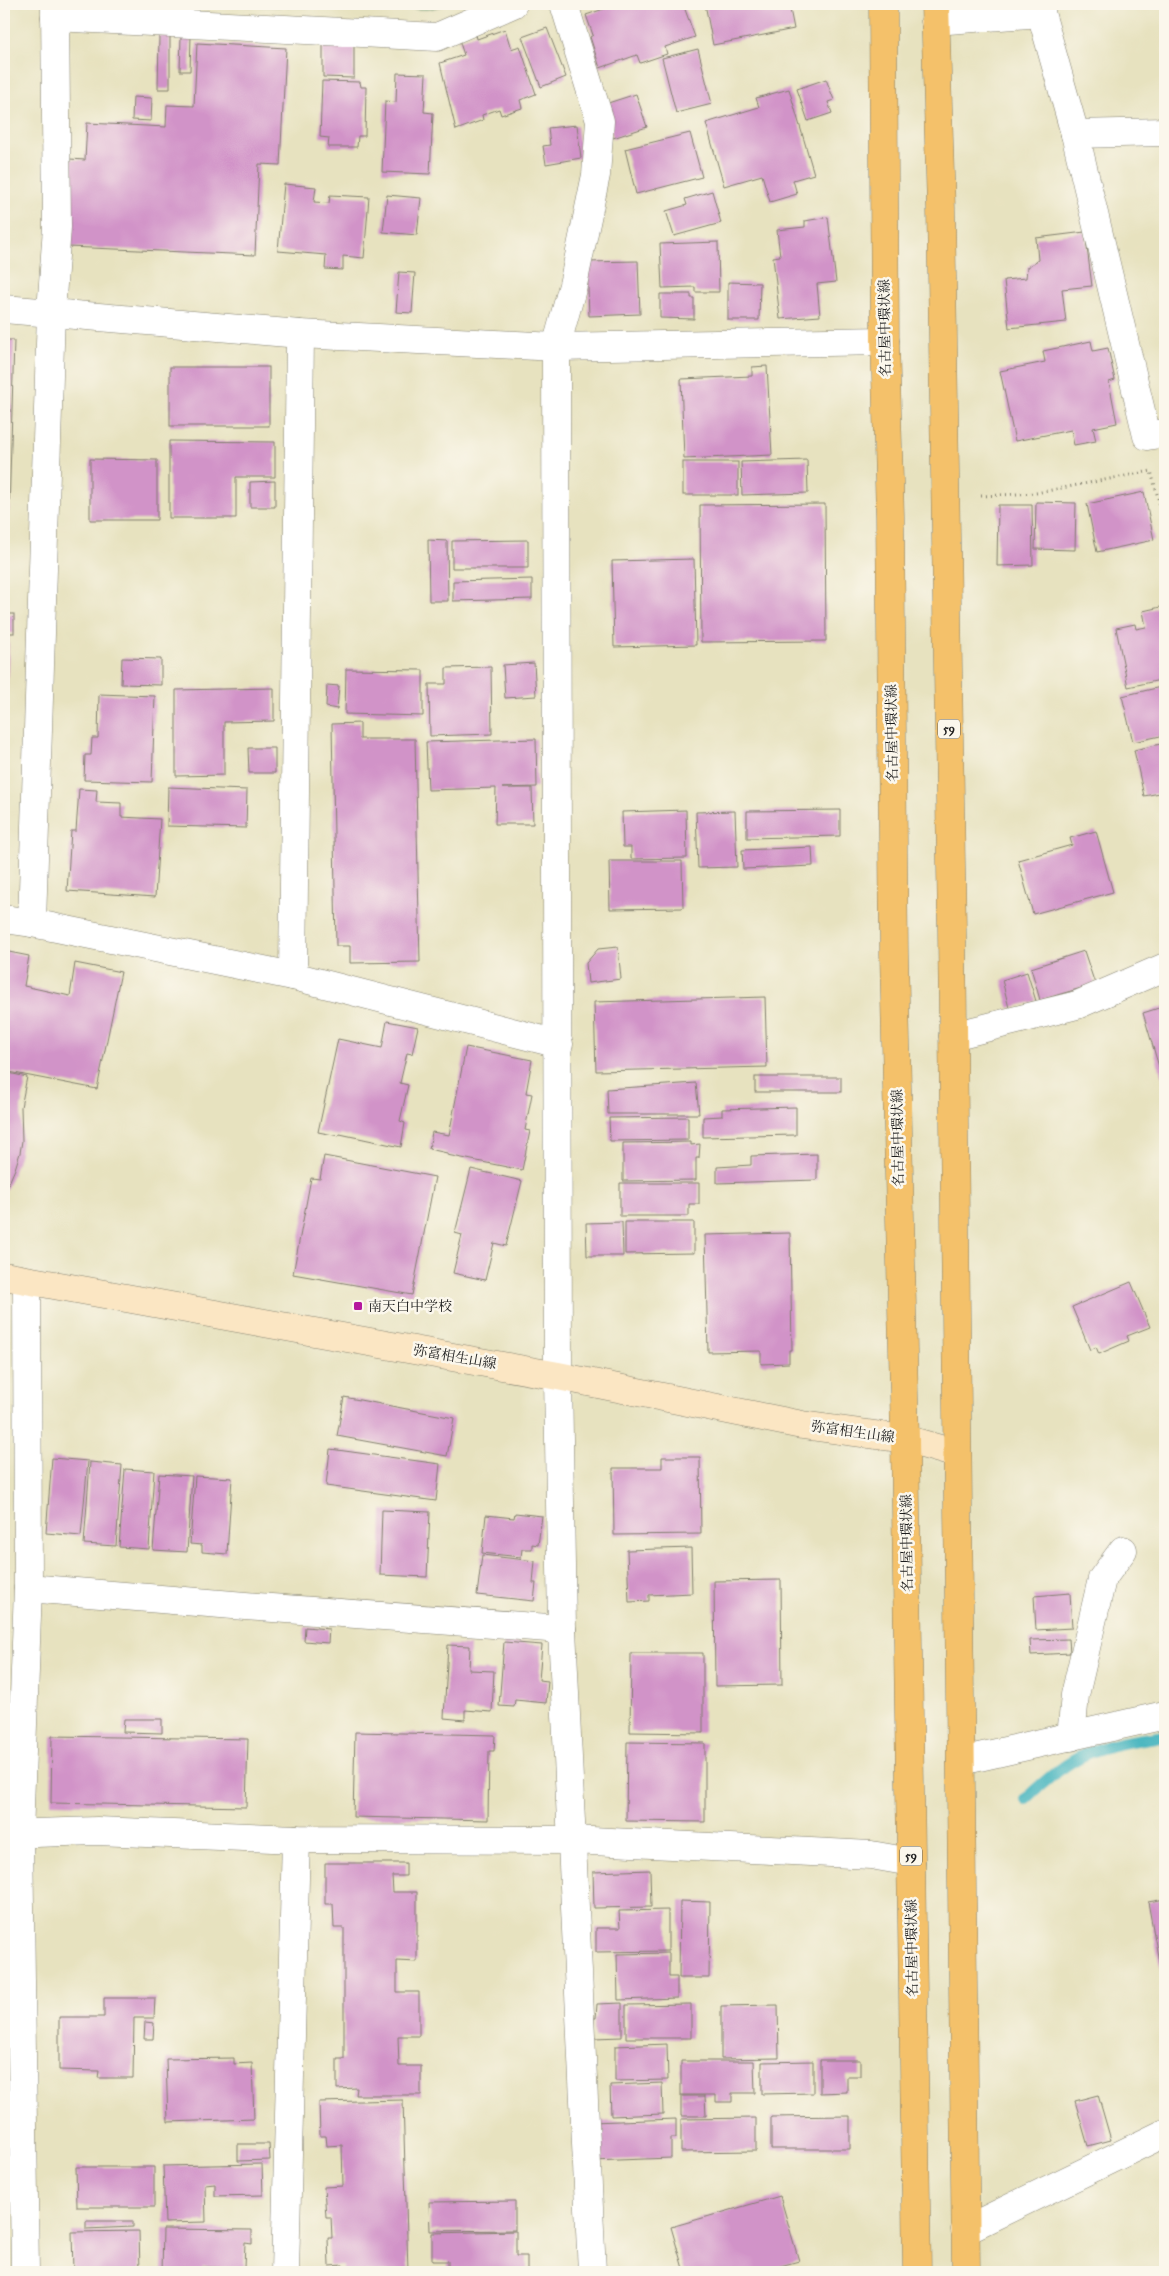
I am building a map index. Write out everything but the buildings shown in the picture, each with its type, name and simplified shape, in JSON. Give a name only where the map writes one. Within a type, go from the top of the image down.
[{"type":"main road","name":"名古屋中環状線","points":[[883,4],[885,341],[890,516],[894,954],[905,1439],[916,2272]]},
{"type":"main road","name":"59","points":[[935,12],[941,210],[953,1036],[966,2272]]},
{"type":"street","points":[[32,923],[51,312],[57,227],[55,10],[437,38],[514,4]]},
{"type":"street","points":[[564,4],[600,122],[596,175],[573,285],[556,347],[559,1044],[558,1376],[562,1629],[592,2272]]},
{"type":"street","points":[[935,12],[1041,8],[1075,134],[1147,436],[1165,433]]},
{"type":"street","points":[[1075,134],[1165,132]]},
{"type":"street","points":[[4,309],[300,334],[556,347],[885,341]]},
{"type":"street","points":[[293,976],[300,334]]},
{"type":"street","points":[[4,919],[293,976],[559,1044]]},
{"type":"street","points":[[953,1036],[1077,1004],[1165,967]]},
{"type":"street","points":[[15,1278],[28,1588],[11,1834],[14,2220],[25,2272]]},
{"type":"street","name":"弥富相生山線","points":[[15,1278],[558,1376],[802,1424],[905,1439],[957,1454]]},
{"type":"street","points":[[1071,1737],[1075,1695],[1102,1579],[1123,1550]]},
{"type":"street","points":[[28,1588],[562,1629]]},
{"type":"street","points":[[961,1761],[1165,1715]]},
{"type":"street","points":[[11,1834],[98,1830],[296,1839],[572,1840],[871,1855],[911,1862]]},
{"type":"street","points":[[285,2272],[296,1839]]},
{"type":"street","points":[[965,2230],[1165,2133]]},
{"type":"path","points":[[945,497],[1036,494],[1151,472],[1165,524]]},
{"type":"green space","points":[[153,4],[450,4],[428,9]]},
{"type":"green space","points":[[4,1902],[8,2190],[4,2194]]},
{"type":"waterway","points":[[1026,1799],[1057,1772],[1087,1753],[1120,1743],[1165,1736]]},
{"type":"place","name":"南天白中学校","points":[[358,1306]]}]
